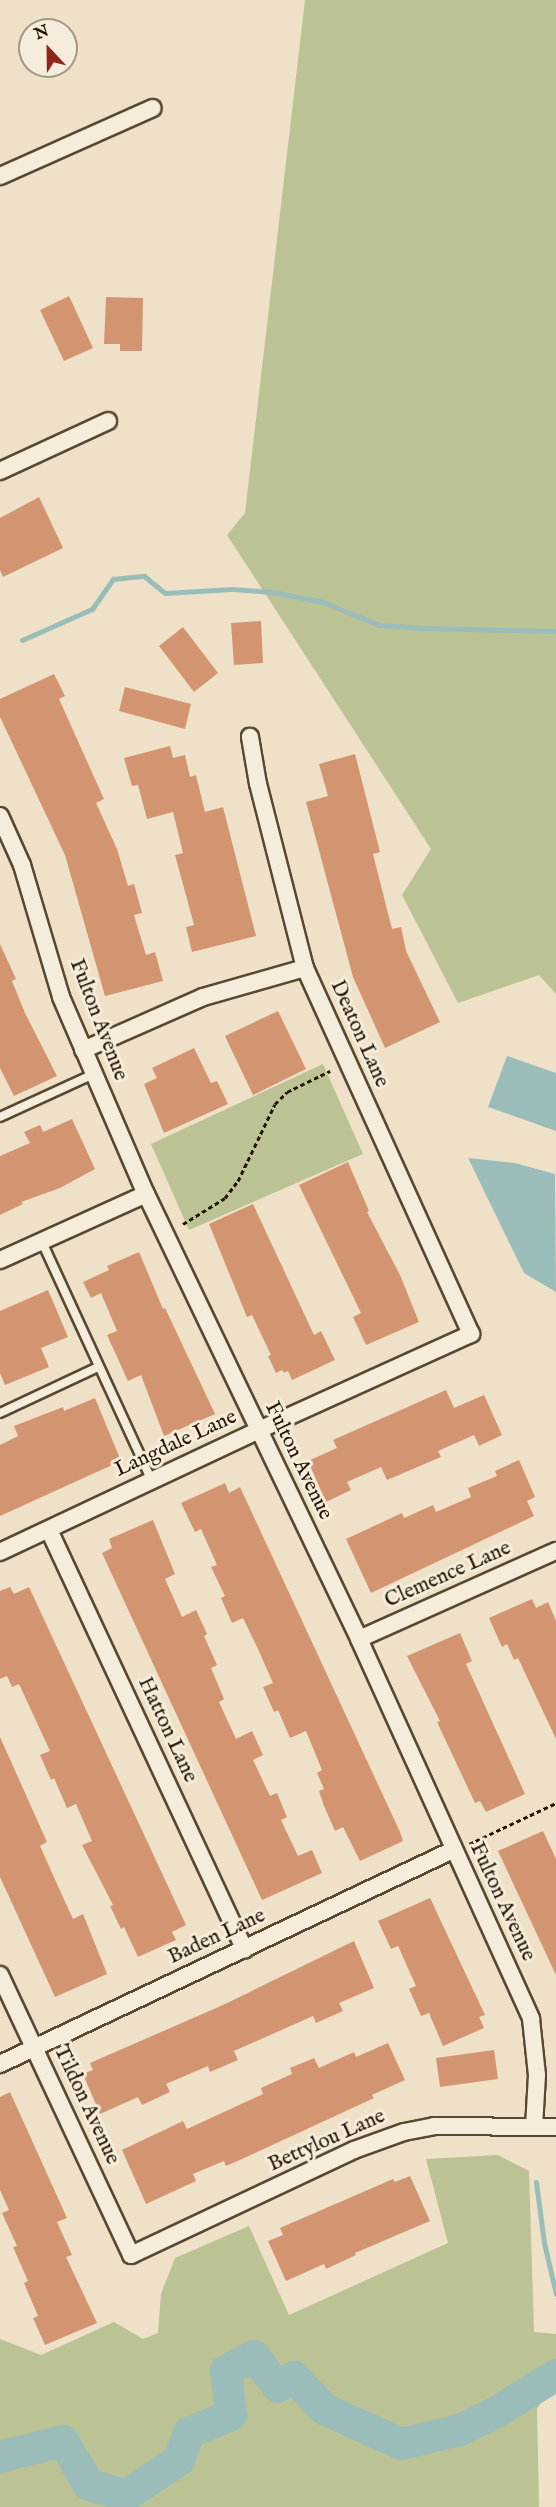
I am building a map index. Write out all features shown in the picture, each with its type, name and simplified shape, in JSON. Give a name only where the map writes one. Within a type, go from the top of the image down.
[{"type":"street","points":[[0,176],[153,108]]},
{"type":"street","points":[[0,471],[108,421]]},
{"type":"street","name":"Deaton Lane","points":[[250,737],[258,784],[305,969],[471,1334]]},
{"type":"street","name":"Fulton Avenue","points":[[0,816],[22,865],[62,997],[146,1194],[359,1640],[531,2019],[537,2075],[534,2127]]},
{"type":"street","points":[[83,1050],[203,997],[305,969]]},
{"type":"street","points":[[0,1260],[146,1194]]},
{"type":"street","name":"Langdale Lane","points":[[0,1552],[259,1430],[471,1334]]},
{"type":"street","name":"Hatton Lane","points":[[48,1530],[244,1950]]},
{"type":"street","name":"Clemence Lane","points":[[359,1640],[556,1551]]},
{"type":"street","name":"Baden Lane","points":[[0,2064],[453,1850]]},
{"type":"street","name":"Tildon Avenue","points":[[0,1975],[131,2255]]},
{"type":"street","name":"Bettylou Lane","points":[[131,2255],[354,2150],[404,2132],[435,2126],[556,2127]]},
{"type":"lane","points":[[0,1117],[94,1074]]},
{"type":"lane","points":[[42,1242],[152,1481]]},
{"type":"lane","points":[[0,1413],[98,1367]]},
{"type":"path","points":[[183,1224],[225,1198],[238,1181],[275,1104],[287,1092],[330,1071]]},
{"type":"path","points":[[470,1844],[556,1803]]},
{"type":"green space","points":[[305,0],[556,0],[556,994],[539,975],[458,1003],[402,895],[431,849],[227,535],[245,513]]},
{"type":"green space","points":[[323,1064],[363,1154],[189,1230],[151,1144]]},
{"type":"green space","points":[[498,2155],[529,2171],[534,2332],[556,2334],[556,2385],[550,2387],[537,2409],[539,2507],[0,2507],[0,2339],[41,2355],[114,2322],[143,2339],[158,2333],[161,2294],[175,2258],[249,2226],[289,2315],[448,2243],[426,2159]]},
{"type":"water","points":[[507,1056],[556,1073],[556,1131],[488,1107]]},
{"type":"water","points":[[468,1158],[515,1163],[555,1174],[556,1292],[524,1273]]},
{"type":"building","points":[[69,296],[93,348],[64,361],[40,310]]},
{"type":"building","points":[[106,297],[143,298],[142,351],[120,351],[120,344],[104,344]]},
{"type":"building","points":[[39,497],[63,548],[3,577],[0,570],[0,518]]},
{"type":"building","points":[[261,621],[263,663],[234,665],[231,623]]},
{"type":"building","points":[[183,627],[218,673],[194,692],[159,646]]},
{"type":"building","points":[[54,674],[65,696],[59,699],[104,799],[96,803],[117,849],[128,886],[134,884],[142,913],[134,915],[146,955],[155,952],[163,981],[105,996],[65,855],[0,717],[0,699]]},
{"type":"building","points":[[125,687],[191,704],[185,729],[119,711]]},
{"type":"building","points":[[170,746],[173,758],[185,755],[190,777],[196,775],[205,812],[223,807],[256,936],[192,952],[186,927],[194,925],[175,855],[183,853],[173,812],[147,819],[138,785],[132,786],[124,758]]},
{"type":"building","points":[[355,754],[380,852],[373,854],[392,929],[401,927],[406,951],[440,1022],[385,1048],[353,977],[306,802],[328,796],[319,764]]},
{"type":"building","points":[[0,944],[16,979],[12,981],[25,1013],[57,1076],[14,1096],[0,1068]]},
{"type":"building","points":[[278,1011],[306,1069],[253,1095],[225,1036]]},
{"type":"building","points":[[194,1048],[211,1083],[217,1081],[228,1104],[164,1133],[144,1084],[157,1078],[152,1068]]},
{"type":"building","points":[[72,1119],[95,1169],[60,1188],[21,1202],[23,1204],[0,1215],[0,1156],[30,1143],[24,1132],[40,1125],[43,1132]]},
{"type":"building","points":[[348,1162],[369,1211],[367,1212],[400,1275],[419,1322],[366,1345],[353,1317],[361,1313],[299,1185]]},
{"type":"building","points":[[253,1204],[314,1335],[321,1331],[335,1360],[292,1380],[288,1371],[284,1373],[282,1370],[276,1373],[268,1356],[271,1355],[252,1315],[247,1317],[209,1224]]},
{"type":"building","points":[[139,1252],[163,1309],[165,1308],[215,1414],[164,1436],[141,1375],[128,1381],[107,1335],[117,1331],[101,1293],[91,1298],[83,1282],[109,1270],[107,1266]]},
{"type":"building","points":[[48,1290],[68,1337],[41,1348],[49,1367],[5,1385],[0,1373],[0,1311]]},
{"type":"building","points":[[446,1390],[454,1408],[484,1395],[502,1435],[479,1446],[474,1435],[438,1451],[441,1457],[387,1480],[381,1467],[347,1482],[351,1490],[326,1502],[308,1461],[337,1448],[333,1440]]},
{"type":"building","points":[[95,1398],[121,1461],[0,1516],[0,1445],[18,1436],[14,1426],[63,1407],[64,1411]]},
{"type":"building","points":[[519,1460],[535,1497],[527,1501],[534,1516],[371,1593],[346,1539],[402,1513],[404,1518],[433,1505],[436,1512],[471,1497],[468,1488],[497,1476],[495,1471]]},
{"type":"building","points":[[225,1483],[229,1493],[240,1487],[400,1832],[403,1841],[360,1861],[343,1827],[335,1831],[324,1806],[319,1791],[324,1789],[317,1773],[322,1770],[306,1731],[290,1738],[278,1710],[274,1712],[263,1687],[273,1683],[258,1649],[243,1618],[232,1623],[221,1598],[225,1596],[211,1567],[217,1565],[201,1529],[195,1532],[181,1503]]},
{"type":"building","points":[[153,1520],[175,1574],[165,1579],[182,1617],[196,1610],[207,1634],[204,1636],[217,1665],[211,1668],[224,1699],[219,1702],[236,1739],[252,1731],[263,1755],[253,1760],[270,1796],[277,1793],[287,1817],[281,1820],[298,1856],[312,1850],[322,1873],[262,1900],[102,1553],[112,1548],[109,1539]]},
{"type":"building","points":[[10,1587],[14,1594],[29,1587],[186,1925],[172,1932],[176,1940],[138,1957],[124,1927],[121,1929],[110,1906],[113,1905],[82,1845],[92,1841],[76,1804],[67,1808],[54,1778],[51,1780],[40,1755],[50,1751],[19,1684],[12,1687],[7,1676],[0,1679],[0,1591]]},
{"type":"building","points":[[532,1599],[536,1608],[548,1602],[556,1621],[556,1739],[518,1658],[514,1660],[507,1644],[502,1647],[489,1618]]},
{"type":"building","points":[[460,1633],[472,1661],[466,1664],[525,1794],[486,1812],[480,1801],[475,1803],[437,1722],[440,1721],[407,1656]]},
{"type":"building","points":[[0,1737],[47,1842],[40,1846],[57,1884],[73,1919],[83,1914],[107,1974],[55,1997],[0,1877]]},
{"type":"building","points":[[543,1831],[556,1859],[556,1975],[498,1851]]},
{"type":"building","points":[[430,1898],[485,2015],[479,2017],[484,2028],[443,2046],[429,2013],[421,2016],[409,1989],[416,1986],[398,1946],[391,1949],[378,1921]]},
{"type":"building","points":[[354,1941],[374,1988],[339,2003],[343,2011],[316,2023],[313,2016],[234,2051],[238,2060],[210,2072],[208,2066],[166,2084],[170,2092],[142,2105],[138,2097],[100,2114],[83,2074],[93,2070],[90,2063],[223,2005]]},
{"type":"building","points":[[388,2043],[405,2080],[372,2095],[374,2098],[242,2159],[226,2166],[224,2161],[193,2174],[196,2181],[146,2204],[122,2150],[183,2121],[187,2129],[263,2094],[261,2088],[292,2074],[290,2068],[314,2058],[319,2068],[354,2052],[356,2057]]},
{"type":"building","points":[[494,2050],[498,2079],[440,2087],[436,2058]]},
{"type":"building","points":[[10,2092],[67,2218],[57,2222],[72,2255],[66,2257],[97,2323],[45,2345],[33,2318],[38,2316],[24,2283],[28,2281],[13,2247],[17,2246],[2,2213],[9,2210],[0,2190],[0,2097]]},
{"type":"building","points":[[410,2176],[430,2221],[355,2253],[356,2255],[326,2269],[324,2264],[286,2281],[268,2241],[283,2235],[280,2228],[393,2179],[395,2182]]},
{"type":"waterway","points":[[22,640],[92,609],[113,579],[144,576],[165,593],[232,589],[272,592],[323,602],[379,625],[556,631]]},
{"type":"waterway","points":[[536,2182],[544,2243],[556,2294]]},
{"type":"waterway","points":[[0,2457],[63,2441],[89,2485],[127,2495],[179,2460],[189,2433],[231,2415],[226,2371],[254,2356],[278,2387],[294,2377],[324,2409],[401,2444],[460,2430],[495,2413],[556,2375]]}]
